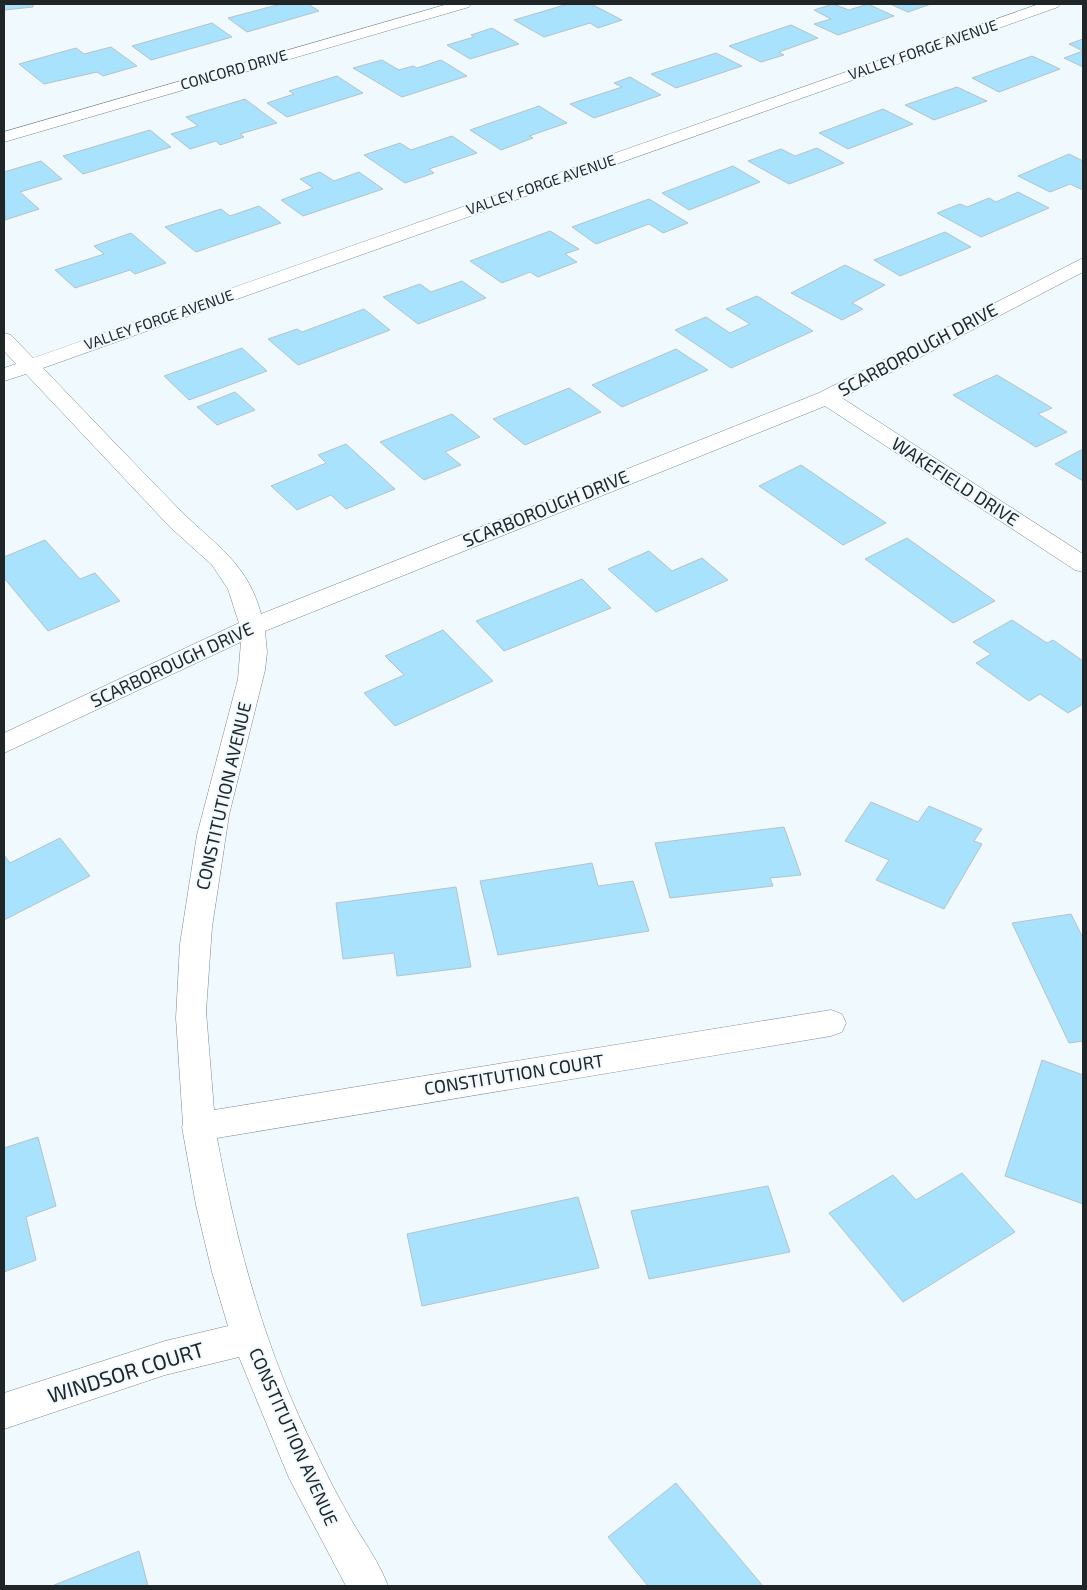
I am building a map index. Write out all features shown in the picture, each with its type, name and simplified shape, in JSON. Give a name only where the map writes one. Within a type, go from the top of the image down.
[{"type":"street","name":"CONCORD DRIVE","points":[[4,137],[464,4]]},
{"type":"street","name":"VALLEY FORGE AVENUE","points":[[16,370],[1053,4]]},
{"type":"street","name":"SCARBOROUGH DRIVE","points":[[4,744],[253,626],[827,398],[1083,264]]},
{"type":"street","name":"CONSTITUTION AVENUE","points":[[4,339],[16,370],[178,522],[204,541],[229,569],[244,594],[253,626],[255,648],[251,685],[242,710],[206,861],[193,960],[191,1014],[198,1127],[213,1210],[249,1338],[268,1387],[334,1531],[368,1586]]},
{"type":"street","name":"WAKEFIELD DRIVE","points":[[827,398],[1083,566]]},
{"type":"street","name":"CONSTITUTION COURT","points":[[198,1127],[831,1023]]},
{"type":"street","name":"WINDSOR COURT","points":[[4,1411],[165,1358],[249,1338]]},
{"type":"building","points":[[4,4],[33,4],[33,7],[4,10]]},
{"type":"building","points":[[281,4],[308,4],[319,11],[247,32],[228,18]]},
{"type":"building","points":[[568,4],[591,4],[622,20],[598,28],[590,23],[544,37],[514,20]]},
{"type":"building","points":[[833,4],[849,10],[868,4],[894,16],[838,35],[814,24],[831,19],[814,10]]},
{"type":"building","points":[[890,4],[931,4],[908,12]]},
{"type":"building","points":[[212,23],[232,37],[151,60],[132,46]]},
{"type":"building","points":[[791,25],[818,38],[779,52],[784,55],[761,62],[729,46]]},
{"type":"building","points":[[492,28],[519,44],[470,59],[447,45],[474,37],[471,35]]},
{"type":"building","points":[[1083,39],[1083,51],[1069,44]]},
{"type":"building","points":[[111,47],[137,66],[103,76],[97,72],[44,84],[19,64],[76,48],[84,54]]},
{"type":"building","points":[[1083,51],[1083,67],[1064,58]]},
{"type":"building","points":[[716,53],[742,66],[676,88],[651,74]]},
{"type":"building","points":[[1032,56],[1060,69],[999,92],[972,78]]},
{"type":"building","points":[[382,60],[399,70],[413,66],[417,68],[441,60],[467,76],[402,97],[353,68]]},
{"type":"building","points":[[337,76],[363,93],[287,117],[267,103],[294,94],[289,91]]},
{"type":"building","points":[[630,77],[661,95],[594,118],[570,104],[622,87],[614,83]]},
{"type":"building","points":[[957,87],[987,101],[934,120],[905,105]]},
{"type":"building","points":[[245,99],[277,123],[240,134],[244,137],[220,145],[216,141],[190,149],[171,134],[198,126],[186,117]]},
{"type":"building","points":[[539,106],[567,123],[529,136],[533,138],[501,150],[470,130]]},
{"type":"building","points":[[883,109],[913,124],[848,149],[819,133]]},
{"type":"building","points":[[150,130],[171,147],[83,174],[63,156]]},
{"type":"building","points":[[452,136],[477,153],[429,169],[434,173],[405,183],[364,155],[400,143],[411,150]]},
{"type":"building","points":[[817,148],[844,163],[789,184],[748,161],[781,149],[795,156]]},
{"type":"building","points":[[1069,154],[1083,161],[1083,190],[1070,184],[1050,192],[1018,176]]},
{"type":"building","points":[[41,161],[62,179],[20,192],[39,209],[5,220],[4,172]]},
{"type":"building","points":[[733,166],[760,182],[689,210],[662,193]]},
{"type":"building","points":[[320,172],[334,181],[359,172],[383,189],[303,216],[281,200],[313,188],[300,179]]},
{"type":"building","points":[[1018,192],[1049,208],[981,237],[937,213],[960,204],[967,207],[989,198],[996,202]]},
{"type":"building","points":[[649,199],[688,223],[663,233],[649,224],[596,244],[572,227]]},
{"type":"building","points":[[259,206],[281,223],[196,252],[165,227],[221,209],[230,216]]},
{"type":"building","points":[[550,231],[579,249],[565,254],[577,262],[538,277],[530,272],[502,283],[470,261]]},
{"type":"building","points":[[945,232],[971,247],[900,276],[874,260]]},
{"type":"building","points":[[131,233],[166,263],[135,274],[130,270],[75,288],[55,270],[104,254],[94,246]]},
{"type":"building","points":[[845,265],[885,285],[852,303],[863,309],[842,320],[791,293]]},
{"type":"building","points":[[462,281],[486,298],[418,324],[383,297],[420,284],[431,292]]},
{"type":"building","points":[[757,296],[813,331],[731,368],[675,330],[706,317],[730,333],[750,324],[726,309]]},
{"type":"building","points":[[364,309],[390,330],[298,365],[268,339],[297,329],[302,332]]},
{"type":"building","points":[[242,348],[267,371],[189,400],[164,376]]},
{"type":"building","points":[[676,349],[708,370],[622,407],[592,385]]},
{"type":"building","points":[[997,375],[1052,408],[1038,414],[1067,432],[1036,447],[953,395]]},
{"type":"building","points":[[569,388],[601,412],[525,445],[493,419]]},
{"type":"building","points":[[235,392],[255,410],[217,425],[197,407]]},
{"type":"building","points":[[452,414],[480,437],[445,452],[461,465],[424,480],[380,442]]},
{"type":"building","points":[[346,444],[395,489],[346,509],[331,495],[297,510],[271,486],[326,463],[318,455]]},
{"type":"building","points":[[1083,449],[1083,481],[1055,464]]},
{"type":"building","points":[[801,465],[886,523],[843,545],[759,486]]},
{"type":"building","points":[[907,538],[995,601],[953,623],[865,559]]},
{"type":"building","points":[[45,540],[80,579],[95,573],[120,601],[48,631],[4,578],[4,557]]},
{"type":"building","points":[[649,551],[672,571],[702,558],[728,580],[656,612],[608,569]]},
{"type":"building","points":[[582,579],[611,608],[504,651],[476,621]]},
{"type":"building","points":[[1012,620],[1047,643],[1053,640],[1083,661],[1083,704],[1068,713],[1040,694],[1029,701],[976,663],[991,654],[973,642]]},
{"type":"building","points":[[443,630],[493,681],[395,726],[364,693],[404,675],[385,656]]},
{"type":"building","points":[[871,802],[918,822],[929,806],[982,829],[974,841],[982,844],[944,909],[876,880],[889,860],[845,841]]},
{"type":"building","points":[[784,827],[801,875],[770,878],[773,886],[670,898],[655,843]]},
{"type":"building","points":[[60,838],[90,876],[4,920],[4,855],[10,863]]},
{"type":"building","points":[[592,863],[598,886],[633,881],[649,931],[498,955],[480,881]]},
{"type":"building","points":[[456,887],[471,967],[397,976],[394,953],[343,959],[336,903]]},
{"type":"building","points":[[1071,914],[1083,938],[1083,1041],[1069,1043],[1012,923]]},
{"type":"building","points":[[1042,1060],[1083,1075],[1083,1204],[1005,1176]]},
{"type":"building","points":[[38,1137],[56,1206],[26,1217],[36,1260],[4,1272],[4,1148]]},
{"type":"building","points":[[962,1173],[1015,1232],[903,1302],[829,1213],[893,1175],[916,1200]]},
{"type":"building","points":[[768,1186],[790,1252],[649,1279],[631,1211]]},
{"type":"building","points":[[578,1197],[599,1268],[422,1306],[407,1234]]},
{"type":"building","points":[[676,1483],[763,1586],[648,1586],[608,1537]]},
{"type":"building","points":[[139,1551],[148,1586],[52,1586]]}]
